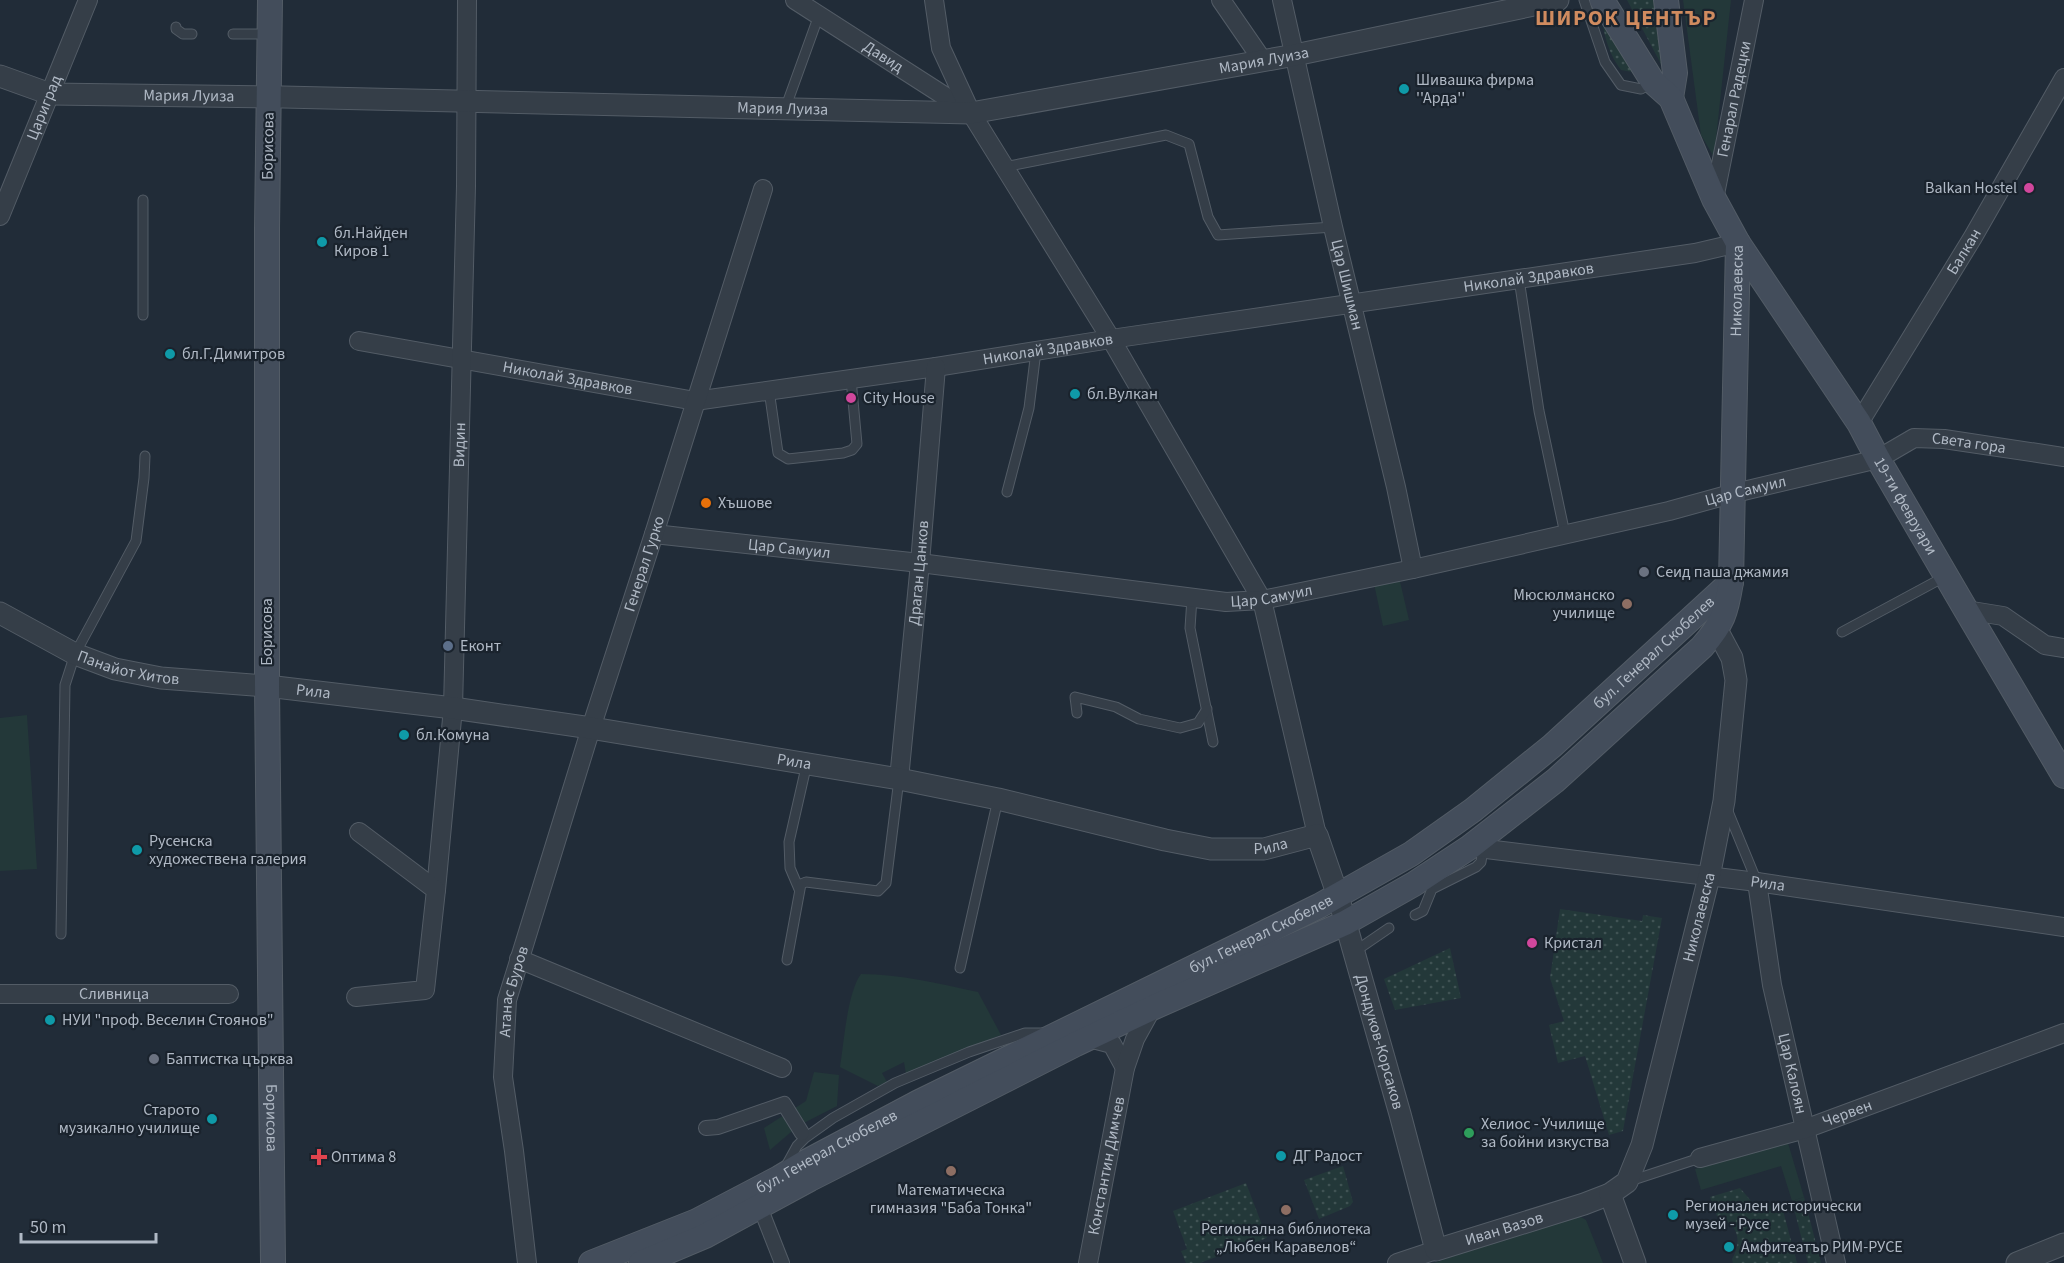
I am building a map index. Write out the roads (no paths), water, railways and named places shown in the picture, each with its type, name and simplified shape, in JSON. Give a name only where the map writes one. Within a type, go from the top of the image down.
[{"type":"main road","name":"Борисова","points":[[270,0],[267,228],[267,686],[273,1263]]},
{"type":"main road","name":"Николаевска","points":[[1602,0],[1653,82],[1671,98],[1714,199],[1738,243],[1731,494],[1731,582]]},
{"type":"main road","points":[[1666,0],[1675,74],[1671,98]]},
{"type":"main road","name":"19-ти февруари","points":[[1738,243],[1859,423],[2064,776]]},
{"type":"main road","name":"бул. Генерал Скобелев","points":[[641,1263],[705,1236],[810,1179],[1089,1038],[1345,923],[1476,847],[1556,780],[1702,647],[1717,630],[1726,611],[1731,582]]},
{"type":"main road","name":"бул. Генерал Скобелев","points":[[591,1263],[697,1221],[917,1103],[1338,896],[1411,854],[1473,810],[1552,746],[1731,582]]},
{"type":"street","name":"Цариград","points":[[0,216],[88,0]]},
{"type":"street","name":"Видин","points":[[356,997],[425,990],[453,708],[463,360],[467,0]]},
{"type":"street","name":"Давид","points":[[795,0],[971,113]]},
{"type":"street","points":[[934,0],[941,48],[971,113],[1111,339],[1262,600],[1317,836]]},
{"type":"street","points":[[1221,0],[1263,61]]},
{"type":"street","name":"Цар Шишман","points":[[1282,0],[1333,227],[1396,487],[1413,569]]},
{"type":"street","name":"Мария Луиза","points":[[0,76],[50,94],[269,96],[971,113],[1295,55],[1558,0]]},
{"type":"street","name":"Генарал Радецки","points":[[1714,199],[1754,0]]},
{"type":"street","name":"Балкан","points":[[1859,423],[1973,237],[2064,78]]},
{"type":"street","name":"Генерал Гурко","points":[[591,728],[763,189]]},
{"type":"street","name":"Николай Здравков","points":[[359,341],[695,401],[1695,253],[1738,243]]},
{"type":"street","name":"Драган Цанков","points":[[899,779],[936,367]]},
{"type":"street","name":"Света гора","points":[[1878,459],[1914,438],[1944,439],[2064,457]]},
{"type":"street","name":"Цар Самуил","points":[[654,534],[920,563],[1226,602],[1262,600],[1413,569],[1670,511],[1878,459]]},
{"type":"street","points":[[1966,610],[2003,615],[2045,645],[2064,648]]},
{"type":"street","name":"Панайот Хитов","points":[[0,614],[75,654],[115,669],[161,678],[267,686]]},
{"type":"street","name":"Николаевска","points":[[1619,1188],[1642,1145],[1709,877],[1724,801],[1736,680],[1732,658],[1717,630]]},
{"type":"street","name":"Рила","points":[[267,686],[453,708],[807,763],[998,799],[1211,849],[1264,849],[1317,836]]},
{"type":"street","name":"Атанас Буров","points":[[527,1263],[503,1077],[507,1000],[591,728]]},
{"type":"street","points":[[359,832],[436,890]]},
{"type":"street","name":"Дондуков-Корсаков","points":[[1317,836],[1338,896],[1401,1114],[1436,1250]]},
{"type":"street","name":"Рила","points":[[1476,847],[1757,882],[2064,927]]},
{"type":"street","name":"Цар Калоян","points":[[1757,882],[1772,985],[1836,1263]]},
{"type":"street","points":[[519,959],[782,1068]]},
{"type":"street","name":"Сливница","points":[[0,994],[230,994]]},
{"type":"street","name":"Константин Димчев","points":[[1088,1263],[1125,1068],[1135,1038],[1152,1008]]},
{"type":"street","name":"Червен","points":[[1700,1158],[1804,1129],[2064,1033]]},
{"type":"street","points":[[1089,1038],[1112,1044],[1125,1068]]},
{"type":"street","points":[[705,1128],[718,1127],[784,1104],[802,1132]]},
{"type":"street","points":[[1619,1188],[1635,1263]]},
{"type":"street","name":"Иван Вазов","points":[[1397,1263],[1584,1204],[1619,1188]]},
{"type":"street","points":[[760,1207],[782,1263]]},
{"type":"street","points":[[2017,1263],[2064,1244]]},
{"type":"lane","points":[[1584,0],[1605,62],[1621,85],[1641,89],[1653,82]]},
{"type":"lane","points":[[785,108],[819,15]]},
{"type":"lane","points":[[176,27],[183,34],[192,34]]},
{"type":"lane","points":[[233,34],[269,34]]},
{"type":"lane","points":[[1004,167],[1166,135],[1189,144],[1208,218],[1218,235],[1333,227]]},
{"type":"lane","points":[[142,200],[143,315]]},
{"type":"lane","points":[[1519,279],[1539,411],[1565,534]]},
{"type":"lane","points":[[1006,492],[1029,408],[1036,351]]},
{"type":"lane","points":[[769,390],[778,453],[788,459],[843,453],[852,450],[857,444],[851,379]]},
{"type":"lane","points":[[61,934],[65,685],[75,654],[136,541],[145,456]]},
{"type":"lane","points":[[1842,632],[1947,576]]},
{"type":"lane","points":[[1192,598],[1190,628],[1213,742]]},
{"type":"lane","points":[[1077,713],[1075,697],[1116,707],[1139,718],[1179,728],[1198,723],[1207,710]]},
{"type":"lane","points":[[799,889],[790,868],[789,842],[807,763]]},
{"type":"lane","points":[[787,960],[801,884],[806,882],[878,891],[883,888],[886,883],[899,779]]},
{"type":"lane","points":[[960,968],[998,799]]},
{"type":"lane","points":[[1724,801],[1757,882]]},
{"type":"lane","points":[[1415,915],[1423,911],[1432,889],[1476,867],[1481,861],[1476,847]]},
{"type":"lane","points":[[1354,952],[1389,928]]},
{"type":"lane","name":"Червен","points":[[1619,1188],[1700,1158]]},
{"type":"place","name":"Шивашка фирма ''Арда''","points":[[1404,89]]},
{"type":"place","name":"Balkan Hostel","points":[[2029,188]]},
{"type":"place","name":"бл.Найден Киров 1","points":[[322,242]]},
{"type":"place","name":"бл.Г.Димитров","points":[[170,354]]},
{"type":"place","name":"бл.Вулкан","points":[[1075,394]]},
{"type":"place","name":"City House","points":[[851,398]]},
{"type":"place","name":"Хъшове","points":[[706,503]]},
{"type":"place","name":"Сеид паша джамия","points":[[1644,572]]},
{"type":"place","name":"Мюсюлманско училище","points":[[1627,604]]},
{"type":"place","name":"Еконт","points":[[448,646]]},
{"type":"place","name":"бл.Комуна","points":[[404,735]]},
{"type":"place","name":"Русенска художествена галерия","points":[[137,850]]},
{"type":"place","name":"Кристал","points":[[1532,943]]},
{"type":"place","name":"НУИ \"проф. Веселин Стоянов\"","points":[[50,1020]]},
{"type":"place","name":"Баптистка църква","points":[[154,1059]]},
{"type":"place","name":"Старото музикално училище","points":[[212,1119]]},
{"type":"place","name":"Хелиос - Училище за бойни изкуства","points":[[1469,1133]]},
{"type":"place","name":"ДГ Радост","points":[[1281,1156]]},
{"type":"place","name":"Оптима 8","points":[[319,1157]]},
{"type":"place","name":"Математическа гимназия \"Баба Тонка\"","points":[[951,1171]]},
{"type":"place","name":"Регионална библиотека „Любен Каравелов“","points":[[1286,1210]]},
{"type":"place","name":"Регионален исторически музей - Русе","points":[[1673,1215]]},
{"type":"place","name":"Амфитеатър РИМ-РУСЕ","points":[[1729,1247]]},
{"type":"district","name":"ШИРОК ЦЕНТЪР","points":[[1626,18]]}]
